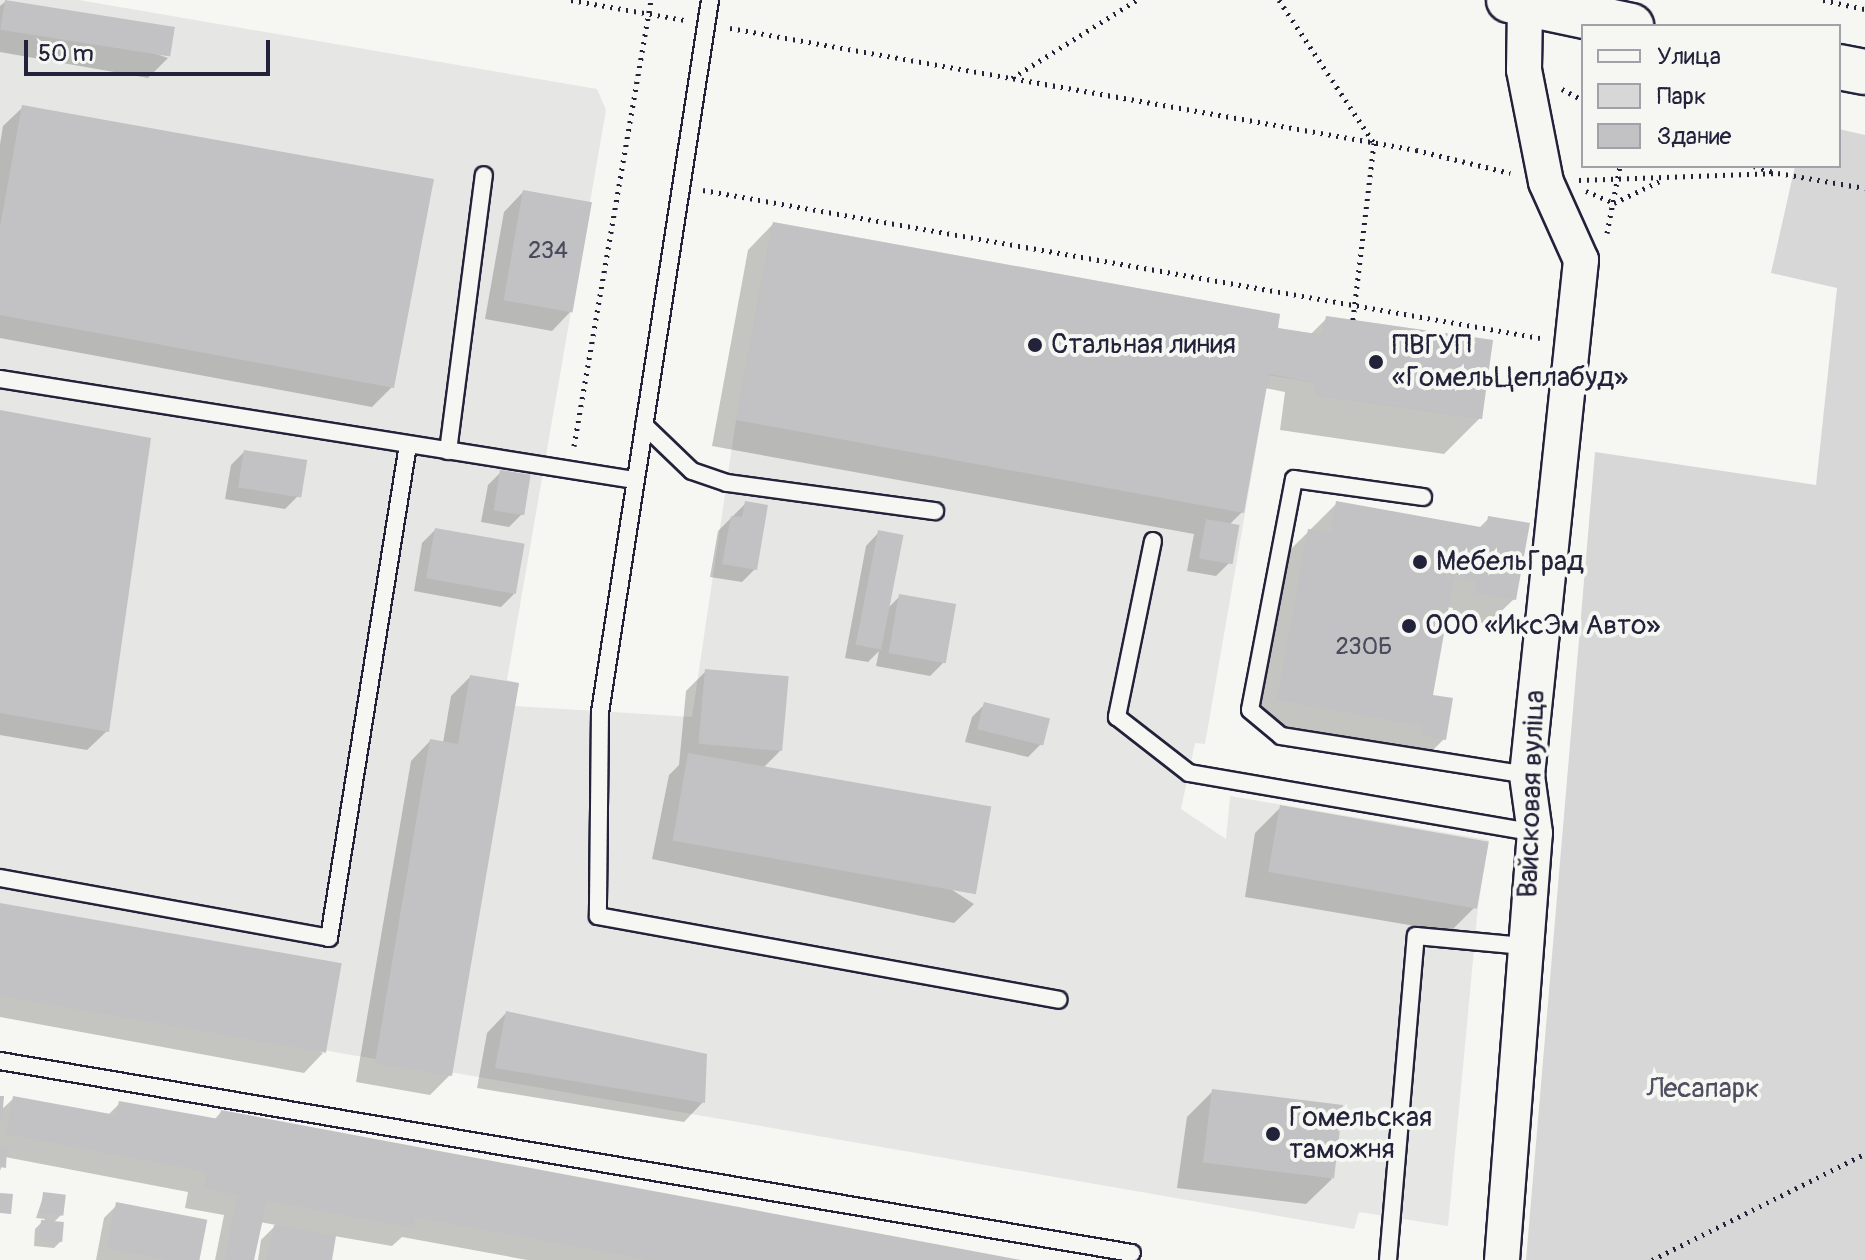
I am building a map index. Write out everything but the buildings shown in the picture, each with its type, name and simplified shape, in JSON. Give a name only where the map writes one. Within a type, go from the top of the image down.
[{"type":"main road","points":[[1517,2],[1622,24]]},
{"type":"main road","points":[[1841,67],[1865,72]]},
{"type":"street","name":"Вайсковая вуліца","points":[[1502,1260],[1535,833],[1527,775],[1581,260],[1524,70],[1517,2]]},
{"type":"lane","points":[[710,0],[600,712],[598,916],[1058,1000]]},
{"type":"lane","points":[[448,451],[484,175]]},
{"type":"lane","points":[[0,379],[635,480]]},
{"type":"lane","points":[[644,425],[692,471],[727,483],[935,511]]},
{"type":"lane","points":[[0,878],[329,938],[408,445]]},
{"type":"lane","points":[[1423,497],[1294,479],[1250,710],[1281,736],[1527,775]]},
{"type":"lane","points":[[1153,541],[1117,717],[1189,773],[1535,833]]},
{"type":"lane","points":[[1388,1260],[1416,936],[1524,946]]},
{"type":"lane","points":[[0,1061],[1132,1253]]},
{"type":"lane","points":[[1069,1260],[1072,1243]]},
{"type":"path","points":[[571,0],[1374,143],[1560,184],[1614,203],[1665,178]]},
{"type":"path","points":[[570,470],[651,0]]},
{"type":"path","points":[[1011,78],[1137,0]]},
{"type":"path","points":[[1279,0],[1374,143],[1353,320]]},
{"type":"path","points":[[1823,0],[1865,9]]},
{"type":"path","points":[[1605,241],[1620,168]]},
{"type":"path","points":[[1761,168],[1865,188]]},
{"type":"path","points":[[1617,178],[1778,173]]},
{"type":"path","points":[[682,187],[1572,343]]},
{"type":"path","points":[[1652,1260],[1865,1154]]},
{"type":"shaded area","points":[[0,0],[79,0],[597,89],[606,110],[507,680],[519,683],[515,706],[692,717],[736,420],[773,222],[1280,314],[1278,328],[1323,335],[1326,316],[1493,340],[1482,419],[1315,395],[1316,383],[1269,375],[1205,744],[1195,743],[1181,809],[1226,839],[1230,796],[1489,840],[1478,907],[1448,1226],[1359,1212],[1354,1229],[0,994]]},
{"type":"green space","name":"Лесапарк","points":[[1841,129],[1865,135],[1865,1260],[1526,1260],[1595,452],[1816,485],[1837,288],[1771,273],[1795,168],[1841,168]]},
{"type":"place","name":"Стальная линия","points":[[1035,345]]},
{"type":"place","name":"ПВГУП «ГомельЦеплабуд»","points":[[1376,362]]},
{"type":"place","name":"МебельГрад","points":[[1420,562]]},
{"type":"place","name":"ООО «ИксЭм Авто»","points":[[1409,626]]},
{"type":"place","name":"Гомельская таможня","points":[[1273,1134]]}]
